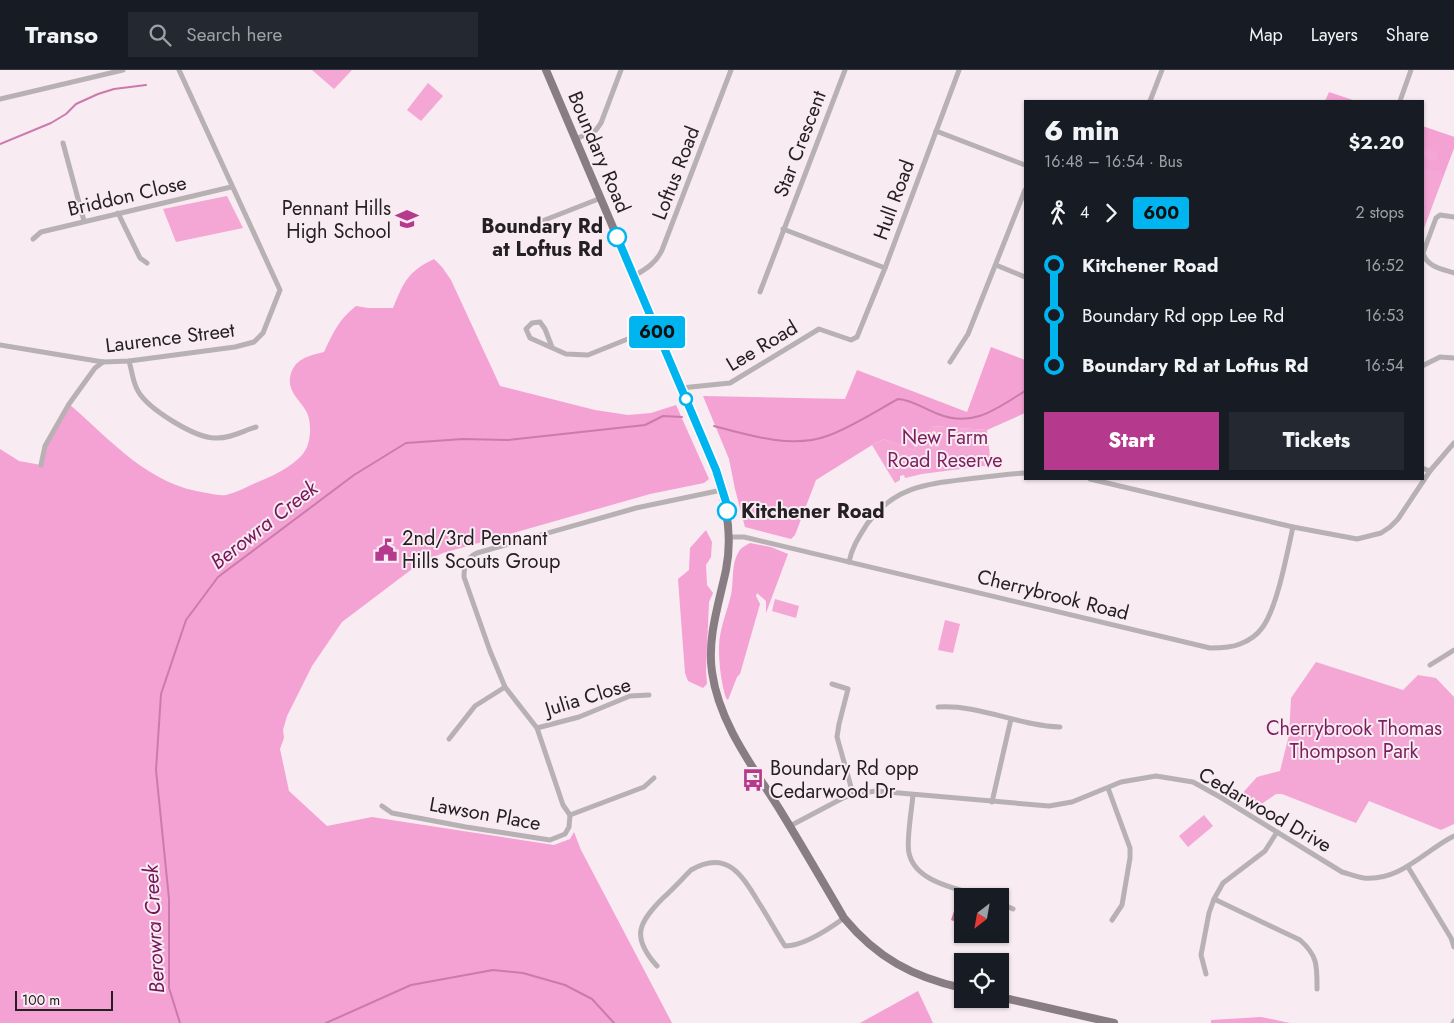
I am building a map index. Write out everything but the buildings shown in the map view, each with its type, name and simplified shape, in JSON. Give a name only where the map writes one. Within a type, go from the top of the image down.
[{"type":"main road","name":"Boundary Road","points":[[546,70],[716,470],[726,502],[729,536],[726,570],[718,599],[711,648],[711,670],[715,691],[730,730],[790,826],[844,918],[859,936],[904,969],[933,981],[954,986]]},
{"type":"main road","points":[[1009,999],[1114,1023]]},
{"type":"street","points":[[0,99],[123,70]]},
{"type":"street","name":"Laurence Street","points":[[0,345],[103,362],[129,361],[235,347],[254,342],[263,333],[280,290],[231,187],[179,70]]},
{"type":"street","points":[[576,140],[596,130],[601,123],[621,70]]},
{"type":"street","name":"Loftus Road","points":[[634,276],[650,266],[658,258],[662,250],[731,70]]},
{"type":"street","name":"Star Crescent","points":[[760,292],[845,70]]},
{"type":"street","name":"Hull Road","points":[[855,338],[860,332],[885,268],[959,70]]},
{"type":"street","points":[[1150,100],[1162,70]]},
{"type":"street","points":[[1400,100],[1411,70]]},
{"type":"street","points":[[936,131],[1024,166]]},
{"type":"street","points":[[63,143],[84,221]]},
{"type":"street","name":"Briddon Close","points":[[33,239],[42,232],[231,187]]},
{"type":"street","points":[[950,362],[968,334],[1024,193]]},
{"type":"street","points":[[514,232],[601,198]]},
{"type":"street","points":[[118,213],[140,258],[146,263]]},
{"type":"street","points":[[1424,250],[1436,218],[1440,215],[1454,217]]},
{"type":"street","points":[[783,229],[885,268]]},
{"type":"street","points":[[1424,256],[1430,264],[1454,273]]},
{"type":"street","points":[[996,265],[1024,277]]},
{"type":"street","points":[[552,348],[545,329],[540,322],[532,323],[526,329],[530,338],[552,348],[566,354],[588,355],[656,328]]},
{"type":"street","name":"Lee Road","points":[[681,388],[724,385],[734,382],[819,329],[848,339],[855,338]]},
{"type":"street","points":[[1424,365],[1440,357],[1454,358]]},
{"type":"street","points":[[129,361],[136,389],[148,404],[199,435],[207,438],[222,438],[256,427]]},
{"type":"street","points":[[41,465],[45,446],[69,404],[95,368],[103,362]]},
{"type":"street","points":[[1094,480],[1293,527],[1357,539],[1381,533],[1398,519],[1430,471],[1454,443]]},
{"type":"street","points":[[1424,469],[1430,471]]},
{"type":"street","points":[[849,562],[853,547],[875,514],[889,501],[907,490],[926,484],[1024,473]]},
{"type":"street","points":[[654,778],[644,787],[570,815],[564,805],[537,728],[505,687],[490,651],[464,577],[466,564],[471,555],[636,508],[722,490]]},
{"type":"street","name":"Cherrybrook Road","points":[[729,536],[744,536],[1210,648],[1230,647],[1251,639],[1262,629],[1268,619],[1293,527]]},
{"type":"street","points":[[1430,665],[1454,650]]},
{"type":"street","points":[[832,684],[848,689],[837,737],[853,794]]},
{"type":"street","points":[[449,739],[475,706],[505,687]]},
{"type":"street","name":"Julia Close","points":[[537,728],[579,717],[630,696],[649,695]]},
{"type":"street","points":[[938,707],[958,706],[1038,725],[1060,727]]},
{"type":"street","points":[[992,802],[1011,719]]},
{"type":"street","name":"Cedarwood Drive","points":[[790,826],[833,802],[853,794],[876,791],[1054,806],[1072,802],[1121,782],[1156,776],[1193,782],[1342,872],[1364,878],[1387,876],[1408,867],[1454,836]]},
{"type":"street","points":[[1108,788],[1130,848],[1122,905],[1112,920]]},
{"type":"street","points":[[913,795],[908,852],[913,864],[926,877],[957,888]]},
{"type":"street","name":"Lawson Place","points":[[382,806],[392,812],[466,827],[550,840],[565,834],[569,827],[570,815]]},
{"type":"street","points":[[1206,974],[1202,955],[1209,913],[1214,899],[1223,883],[1265,851],[1277,832]]},
{"type":"street","points":[[657,966],[646,953],[641,941],[641,933],[646,916],[691,870],[711,862],[724,863],[741,874],[785,946],[792,946],[824,932],[844,918]]},
{"type":"street","points":[[1408,867],[1451,938],[1454,948]]},
{"type":"street","points":[[1214,899],[1300,940],[1311,950],[1317,963],[1317,989]]},
{"type":"street","points":[[1009,907],[1013,909]]},
{"type":"green space","points":[[312,70],[352,70],[334,89]]},
{"type":"green space","points":[[428,83],[443,96],[421,121],[407,110]]},
{"type":"green space","points":[[1424,127],[1454,137],[1454,148],[1424,228]]},
{"type":"green space","points":[[227,196],[243,228],[176,242],[163,209]]},
{"type":"green space","name":"New Farm Road Reserve","points":[[931,426],[987,430],[991,465],[905,478],[904,475],[900,476],[900,480],[895,483],[872,445],[884,439],[913,450]]},
{"type":"green space","points":[[775,599],[799,606],[796,618],[772,611]]},
{"type":"green space","points":[[945,620],[960,624],[953,653],[938,650]]},
{"type":"green space","name":"Cherrybrook Thomas Thompson Park","points":[[1316,662],[1403,690],[1418,675],[1436,678],[1454,697],[1454,824],[1441,830],[1369,801],[1356,823],[1282,794],[1276,794],[1260,805],[1260,809],[1240,796],[1257,777],[1280,771],[1289,735],[1291,698]]},
{"type":"green space","points":[[1204,815],[1213,826],[1188,847],[1179,836]]},
{"type":"shaded area","points":[[1329,92],[1353,100],[1325,100]]},
{"type":"shaded area","points":[[1424,127],[1454,137],[1454,148],[1443,176],[1440,171],[1424,168],[1424,158],[1433,162],[1438,158],[1436,152],[1424,147]]},
{"type":"shaded area","points":[[434,259],[451,280],[500,386],[595,410],[628,415],[651,413],[676,405],[709,479],[704,483],[650,494],[443,553],[420,563],[342,622],[312,666],[287,716],[283,730],[284,738],[280,749],[289,791],[327,826],[372,817],[554,845],[570,839],[574,832],[581,850],[672,1023],[0,1023],[0,449],[19,461],[41,465],[45,446],[69,404],[132,459],[167,481],[186,488],[219,495],[226,495],[241,490],[284,470],[306,450],[310,436],[310,423],[308,414],[291,388],[290,378],[294,366],[302,359],[324,352],[341,321],[356,306],[393,308],[400,291],[412,273]]},
{"type":"shaded area","points":[[991,347],[1024,360],[1024,413],[987,430],[932,426],[913,450],[884,439],[872,445],[816,480],[795,535],[791,539],[745,527],[729,459],[703,396],[845,399],[857,370],[967,412]]},
{"type":"shaded area","points":[[706,530],[712,542],[711,557],[706,565],[707,585],[713,593],[709,602],[707,684],[703,688],[688,681],[685,673],[678,579],[689,570],[690,548]]},
{"type":"shaded area","points":[[750,543],[771,547],[788,554],[766,613],[766,601],[757,593],[756,596],[760,604],[740,674],[728,700],[724,692],[721,673],[719,641],[731,595],[736,558],[740,549]]},
{"type":"shaded area","points":[[918,991],[933,1023],[860,1023]]},
{"type":"shaded area","points":[[1261,1017],[1290,1023],[1211,1023],[1211,1020]]},
{"type":"waterway","points":[[0,144],[51,123],[66,114],[76,104],[98,94],[114,89],[146,85]]},
{"type":"waterway","name":"Berowra Creek","points":[[714,426],[770,439],[785,441],[814,440],[845,429],[898,399],[914,403],[938,414],[962,419],[973,418],[994,410],[1024,392]]},
{"type":"waterway","name":"Berowra Creek","points":[[180,1023],[169,988],[169,899],[156,770],[161,694],[186,620],[218,577],[354,475],[406,443],[463,439],[507,440],[645,425],[663,416],[682,417]]},
{"type":"waterway","points":[[326,1023],[411,985],[493,970],[523,973],[565,985],[592,999],[614,1023]]},
{"type":"bus line","name":"600","points":[[617,237],[716,470],[727,511]]},
{"type":"place","name":"Pennant Hills High School","points":[[407,219]]},
{"type":"place","name":"Boundary Rd at Loftus Rd","points":[[617,237]]},
{"type":"place","name":"Kitchener Road","points":[[727,511]]},
{"type":"place","name":"2nd/3rd Pennant Hills Scouts Group","points":[[386,550]]},
{"type":"place","name":"Boundary Rd opp Cedarwood Dr","points":[[753,780]]}]
